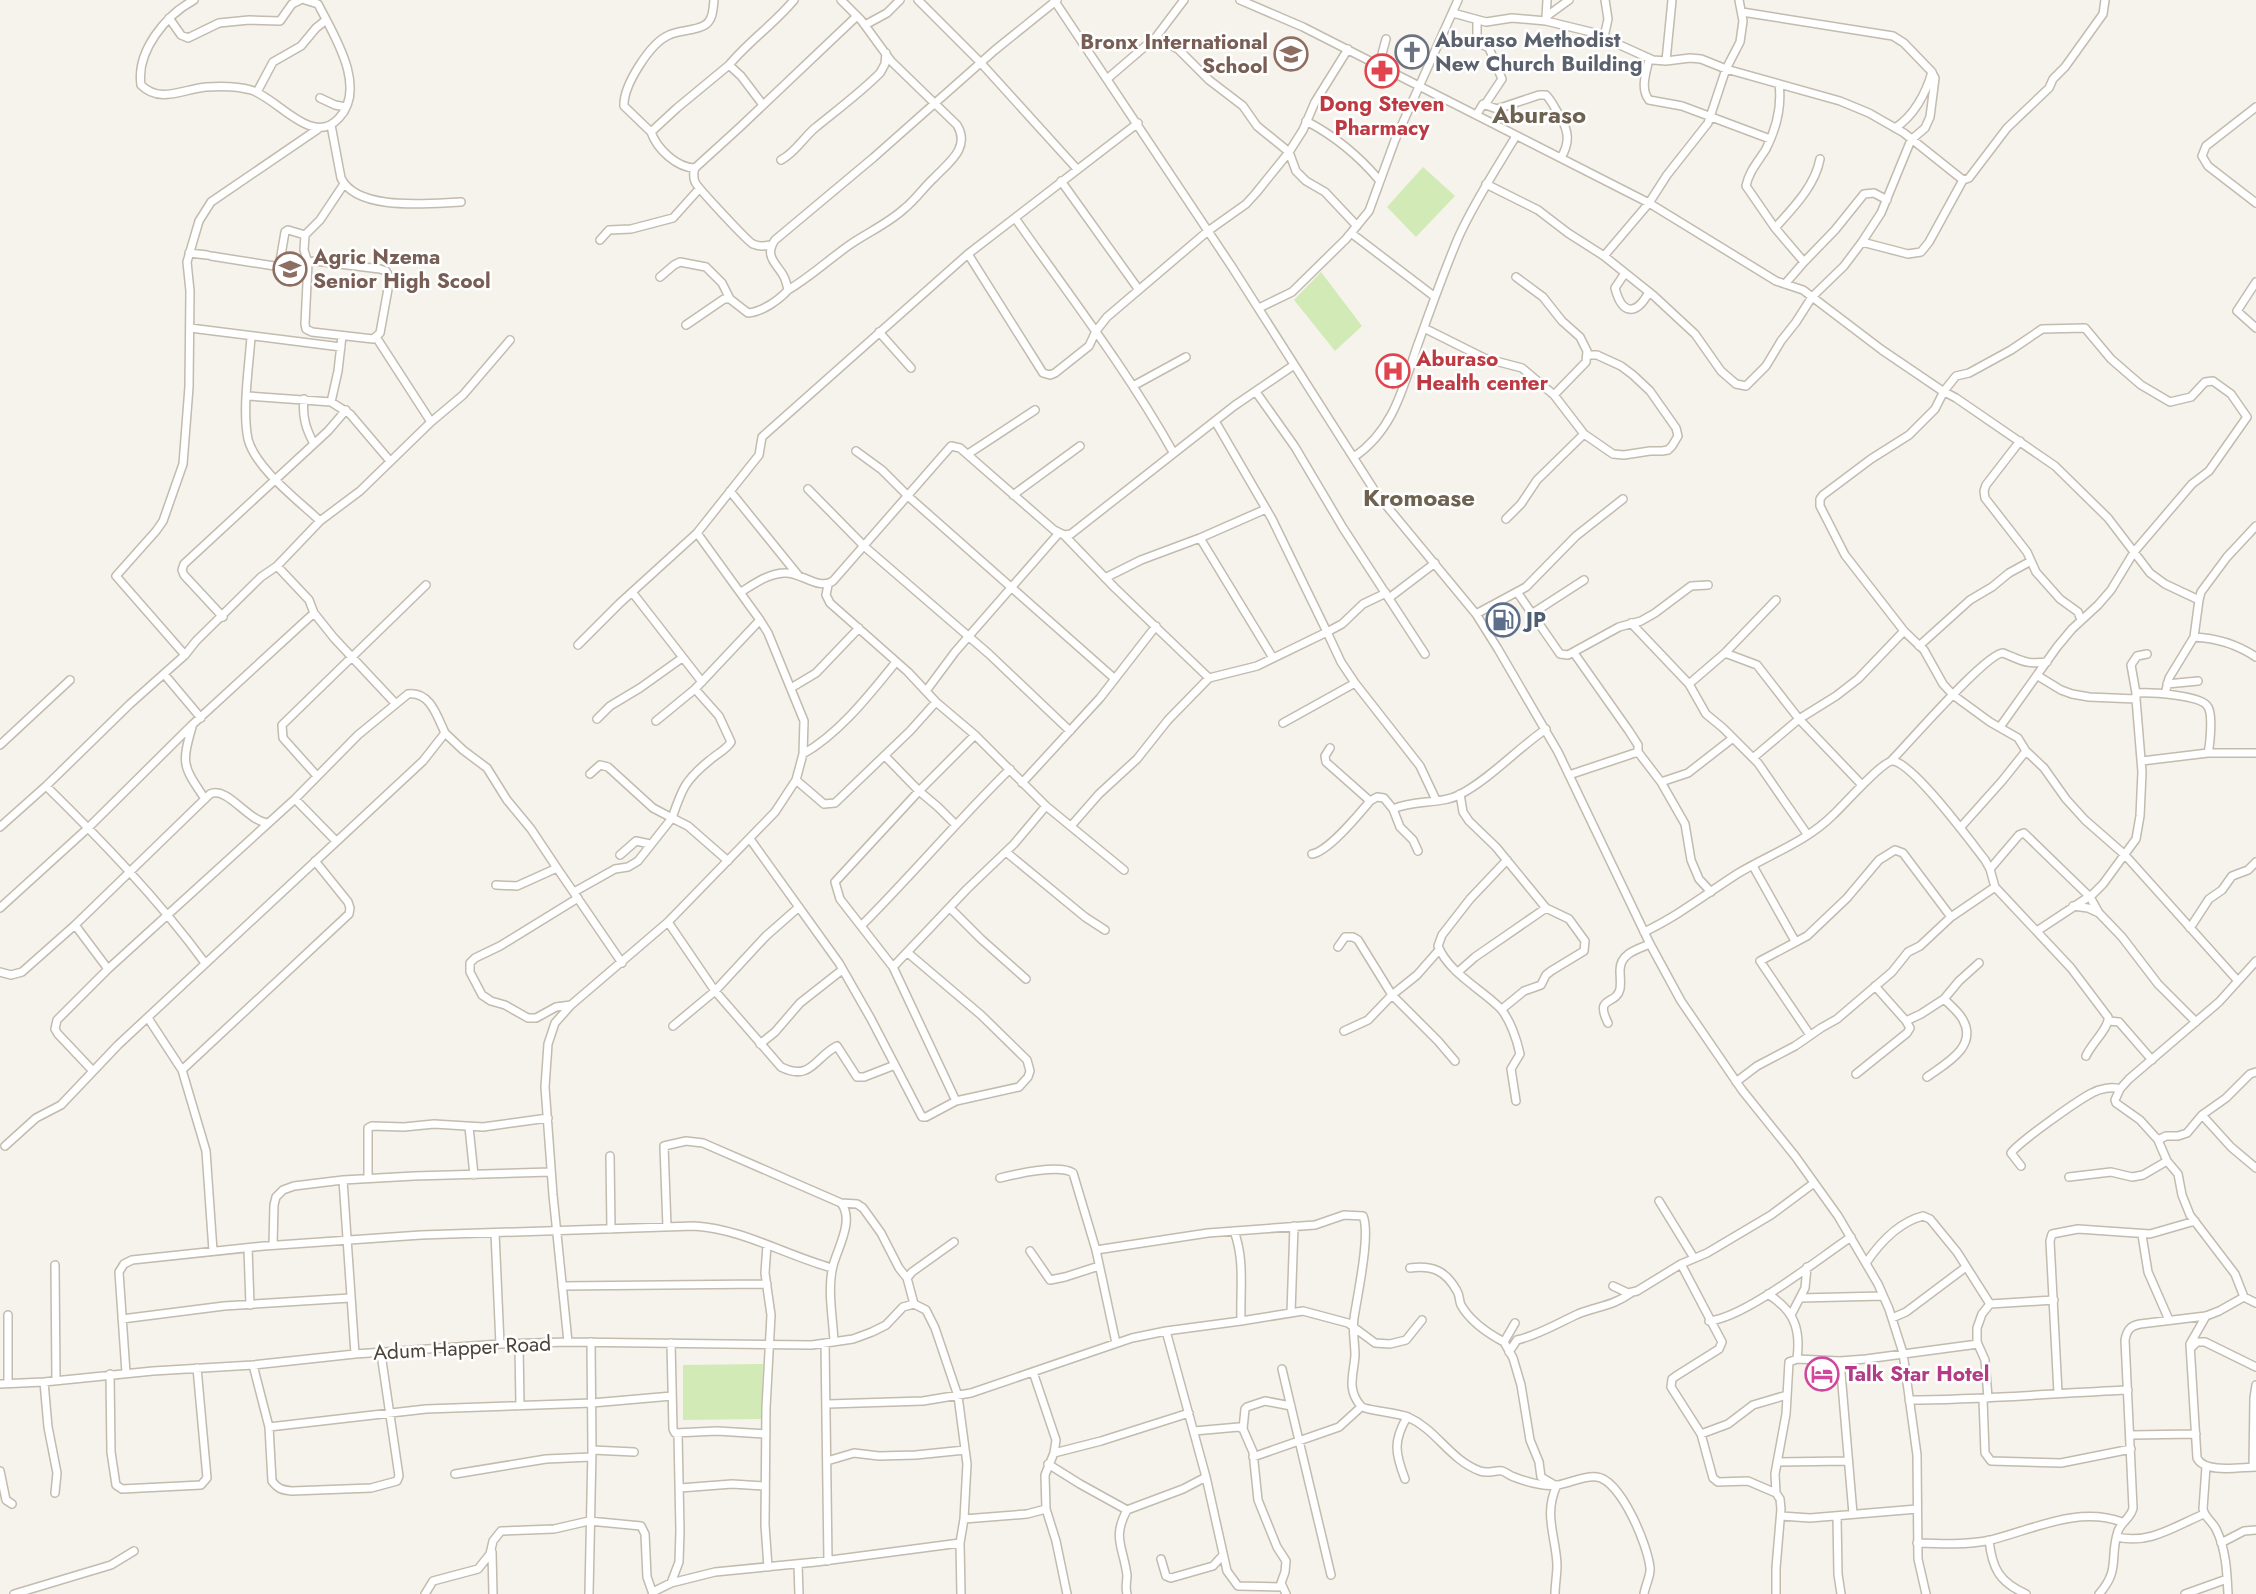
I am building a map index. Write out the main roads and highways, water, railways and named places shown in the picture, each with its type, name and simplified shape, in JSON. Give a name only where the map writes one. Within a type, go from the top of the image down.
[{"type":"place","name":"Aburaso Methodist New Church Building","points":[[1412,52]]},
{"type":"place","name":"Bronx International School","points":[[1291,54]]},
{"type":"place","name":"Dong Steven Pharmacy","points":[[1382,71]]},
{"type":"place","name":"Agric Nzema Senior High Scool","points":[[290,269]]},
{"type":"place","name":"Aburaso Health center","points":[[1393,371]]},
{"type":"place","name":"JP","points":[[1503,620]]},
{"type":"place","name":"Talk Star Hotel","points":[[1822,1374]]},
{"type":"district","name":"Aburaso","points":[[1539,114]]},
{"type":"district","name":"Kromoase","points":[[1419,497]]}]
